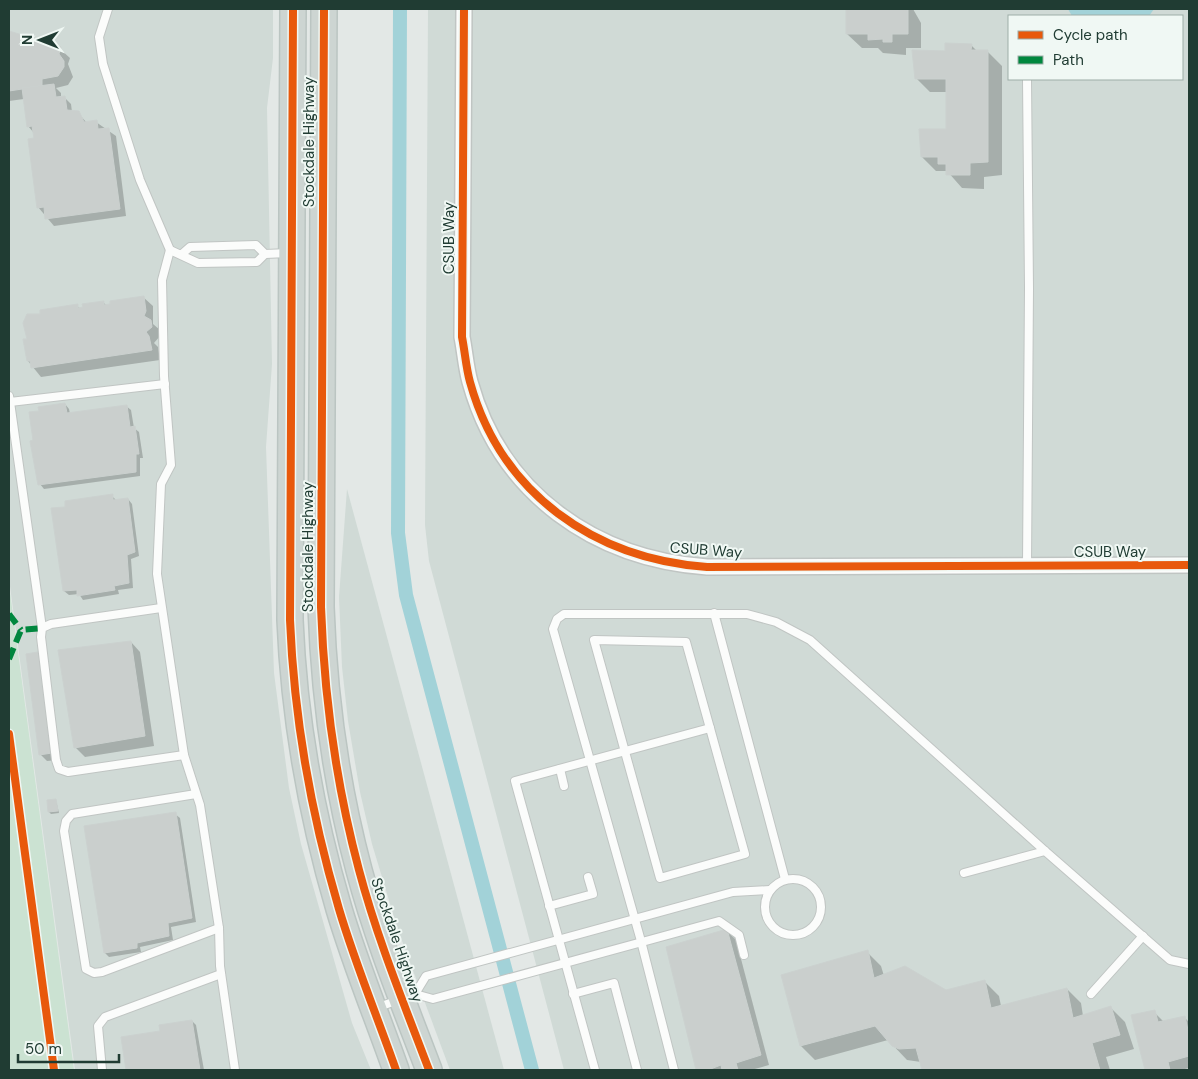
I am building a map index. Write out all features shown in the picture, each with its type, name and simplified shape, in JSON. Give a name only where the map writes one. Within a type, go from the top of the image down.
[{"type":"main road","name":"Stockdale Highway","points":[[293,9],[290,620],[295,697],[301,744],[318,831],[348,938],[396,1070]]},
{"type":"main road","name":"Stockdale Highway","points":[[324,9],[321,607],[323,652],[335,755],[347,818],[372,915],[408,996],[430,1070]]},
{"type":"street","name":"CSUB Way","points":[[464,9],[462,337],[470,383],[486,422],[514,468],[537,494],[562,517],[592,536],[642,557],[679,565],[707,567],[1189,565]]},
{"type":"lane","points":[[108,9],[99,37],[103,64],[140,180],[170,250],[162,280],[165,384],[171,466],[162,484],[157,574],[184,755],[200,805],[219,928],[221,974],[235,1070]]},
{"type":"lane","points":[[1027,80],[1029,298],[1027,566]]},
{"type":"lane","points":[[182,254],[190,247],[256,245],[265,254]]},
{"type":"lane","points":[[170,250],[198,263],[257,262],[265,254],[292,253]]},
{"type":"lane","points":[[165,384],[9,399],[42,628],[42,646],[59,769],[68,772],[184,755]]},
{"type":"lane","points":[[42,628],[51,624],[161,608]]},
{"type":"lane","points":[[714,613],[785,879]]},
{"type":"lane","points":[[674,1070],[636,919],[553,629],[556,619],[564,614],[747,614],[776,622],[810,640],[1045,851],[1170,960],[1189,964]]},
{"type":"lane","points":[[594,640],[686,642],[710,728],[746,854],[660,878],[594,640]]},
{"type":"lane","points":[[595,1070],[516,781],[710,728]]},
{"type":"lane","points":[[560,769],[564,786]]},
{"type":"lane","points":[[196,794],[72,814],[66,822],[64,831],[86,969],[94,973],[102,972],[219,928]]},
{"type":"lane","points":[[964,873],[1045,851]]},
{"type":"lane","points":[[549,906],[593,894],[588,877]]},
{"type":"lane","points":[[374,1009],[408,996],[426,976],[733,892],[770,890],[785,879],[804,880],[818,892],[822,910],[819,919],[806,932],[788,935],[772,926],[765,908],[770,890]]},
{"type":"lane","points":[[408,996],[434,999],[719,921],[739,935],[744,955]]},
{"type":"lane","points":[[1091,994],[1143,936]]},
{"type":"lane","points":[[102,1070],[98,1026],[104,1017],[221,974]]},
{"type":"lane","points":[[574,994],[614,983],[637,1070]]},
{"type":"shaded area","points":[[9,9],[273,9],[273,58],[267,108],[272,364],[266,447],[274,673],[289,788],[301,844],[352,1023],[371,1070],[75,1070],[9,579]]},
{"type":"shaded area","points":[[428,9],[1189,9],[1189,1070],[564,1070],[429,561],[425,525]]},
{"type":"shaded area","points":[[347,489],[504,1070],[450,1070],[398,930],[372,844],[360,792],[348,721],[342,667],[339,597]]},
{"type":"green space","points":[[9,585],[74,1070],[9,1070]]},
{"type":"water","points":[[1068,9],[1154,9],[1150,15],[1071,15]]},
{"type":"building","points":[[846,9],[908,9],[908,34],[892,34],[892,42],[883,42],[883,39],[868,40],[868,34],[846,34]]},
{"type":"building","points":[[9,31],[61,47],[59,54],[64,61],[64,67],[58,76],[42,79],[42,86],[9,91]]},
{"type":"building","points":[[945,43],[972,44],[971,50],[988,50],[988,162],[970,163],[970,175],[946,175],[946,164],[938,164],[938,157],[921,157],[919,129],[946,129],[946,79],[915,79],[912,50],[945,51]]},
{"type":"building","points":[[54,84],[56,97],[65,96],[67,110],[79,111],[84,122],[97,120],[98,129],[109,128],[120,209],[45,219],[44,207],[37,208],[28,139],[34,138],[32,126],[27,127],[22,88]]},
{"type":"building","points":[[144,296],[146,311],[144,316],[151,320],[152,327],[146,332],[149,336],[152,350],[31,368],[30,361],[27,361],[23,339],[27,339],[23,323],[27,314],[40,314],[40,310],[78,304],[78,308],[83,307],[82,304],[104,301],[104,305],[110,304],[110,301]]},
{"type":"building","points":[[65,403],[67,413],[127,405],[130,427],[135,426],[139,454],[136,454],[136,472],[38,485],[30,441],[33,440],[29,412],[39,411],[38,407]]},
{"type":"building","points":[[113,494],[113,500],[128,498],[135,552],[127,555],[129,583],[114,586],[115,590],[77,596],[77,590],[63,591],[51,508],[65,507],[65,501]]},
{"type":"building","points":[[131,641],[145,736],[74,748],[58,650]]},
{"type":"building","points":[[38,652],[52,753],[39,755],[26,654]]},
{"type":"building","points":[[56,799],[58,811],[48,812],[47,800]]},
{"type":"building","points":[[176,812],[192,918],[168,923],[169,936],[137,943],[137,948],[104,953],[84,826]]},
{"type":"building","points":[[727,929],[761,1055],[736,1063],[738,1070],[722,1070],[721,1065],[708,1070],[696,1070],[666,947]]},
{"type":"building","points":[[868,950],[874,978],[905,966],[946,990],[985,980],[991,1008],[1067,988],[1073,1018],[1111,1006],[1120,1035],[1092,1043],[1100,1070],[922,1070],[916,1048],[899,1049],[892,1046],[875,1026],[800,1046],[781,975]]},
{"type":"building","points":[[1155,1010],[1158,1022],[1185,1016],[1189,1035],[1189,1056],[1168,1062],[1170,1070],[1145,1070],[1131,1015]]},
{"type":"building","points":[[192,1020],[200,1070],[126,1070],[121,1037],[160,1031],[159,1025]]},
{"type":"waterway","points":[[400,9],[398,533],[406,595],[532,1070]]},
{"type":"marked path","points":[[9,614],[21,630]]},
{"type":"marked path","points":[[9,659],[21,630],[42,628]]},
{"type":"cycle path","points":[[293,9],[290,620],[295,693],[312,802],[329,873],[352,949],[396,1070]]},
{"type":"cycle path","points":[[324,9],[321,607],[328,706],[344,805],[359,870],[382,946],[429,1070]]},
{"type":"cycle path","points":[[464,9],[462,337],[467,371],[484,422],[504,457],[529,488],[558,514],[591,534],[627,550],[666,561],[707,567],[1189,565]]},
{"type":"cycle path","points":[[9,734],[54,1070]]}]
